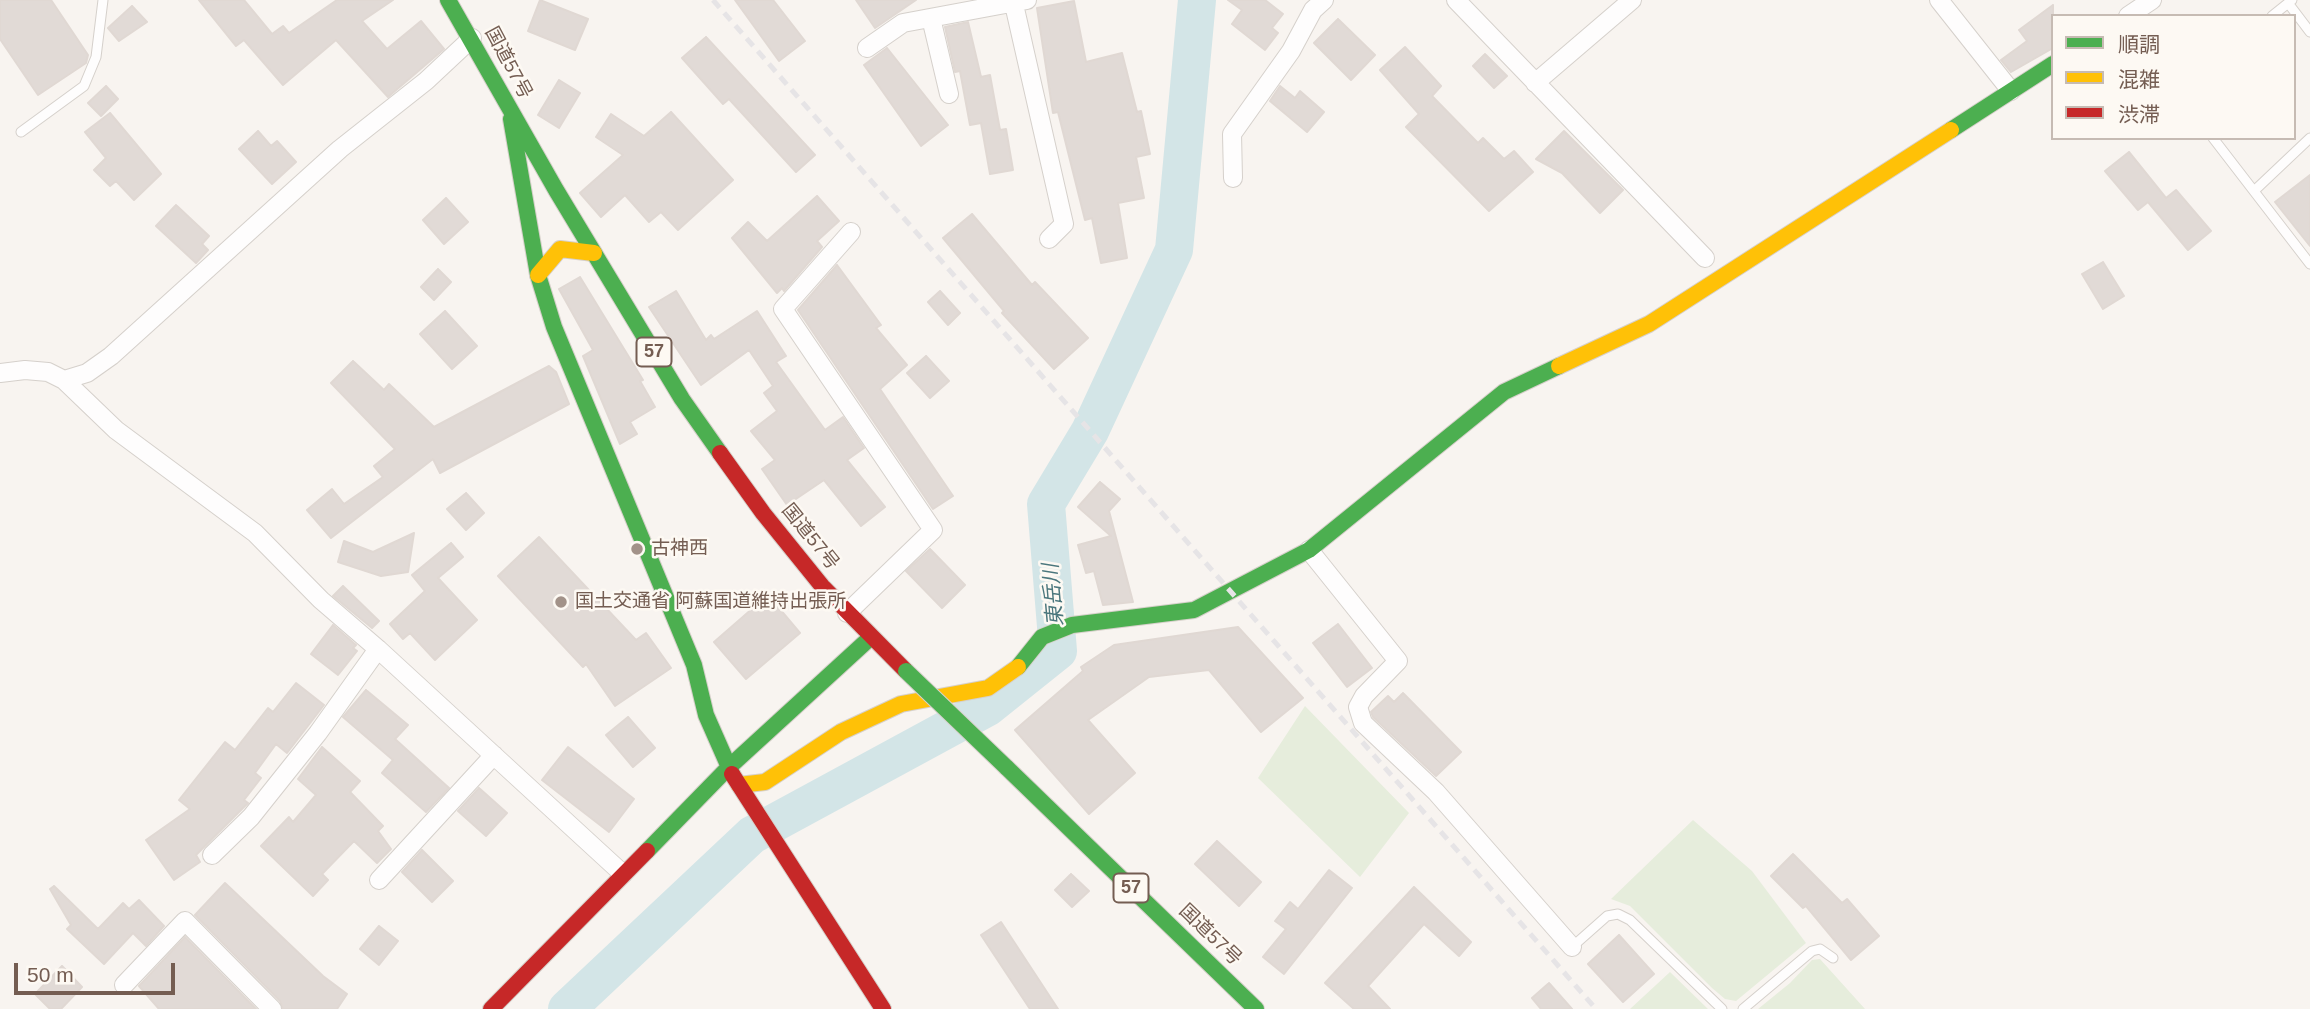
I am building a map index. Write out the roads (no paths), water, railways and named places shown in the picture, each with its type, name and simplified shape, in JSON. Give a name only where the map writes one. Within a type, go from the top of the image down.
[{"type":"main road","name":"国道57号","points":[[448,0],[472,38],[510,111],[682,399],[763,513],[870,638],[1256,1009]]},
{"type":"main road","points":[[743,792],[765,782],[841,733],[901,704],[988,688],[1019,666],[1042,637],[1072,625],[1194,610],[1309,550],[1504,392],[1649,324],[2051,65]]},
{"type":"main road","points":[[510,111],[523,207],[538,275],[554,327],[694,665],[706,715],[728,768],[883,1009]]},
{"type":"main road","points":[[538,275],[560,249],[594,253]]},
{"type":"main road","points":[[491,1009],[728,768],[870,638]]},
{"type":"street","points":[[1233,178],[1231,134],[1291,51],[1313,10],[1324,0]]},
{"type":"street","points":[[1456,0],[1705,258]]},
{"type":"street","points":[[1535,83],[1632,0]]},
{"type":"street","points":[[1939,0],[2011,91]]},
{"type":"street","points":[[2131,14],[2152,0]]},
{"type":"street","points":[[867,48],[903,23],[1018,1],[1064,224],[1049,239]]},
{"type":"street","points":[[931,18],[949,94]]},
{"type":"street","points":[[64,380],[87,373],[111,356],[340,149],[426,81],[472,38]]},
{"type":"street","points":[[847,613],[933,530],[783,309],[850,232]]},
{"type":"street","points":[[0,373],[36,371],[64,380],[117,430],[255,533],[321,600],[624,874]]},
{"type":"street","points":[[1309,550],[1398,661],[1364,696],[1358,706],[1363,723],[1436,792],[1572,947]]},
{"type":"street","points":[[212,855],[251,817],[318,733],[378,649]]},
{"type":"street","points":[[379,880],[494,755]]},
{"type":"street","points":[[124,985],[185,921],[272,1009]]},
{"type":"lane","points":[[21,132],[84,86],[96,57],[103,0]]},
{"type":"lane","points":[[2275,14],[2290,2],[2310,32]]},
{"type":"lane","points":[[2254,191],[2310,138]]},
{"type":"lane","points":[[2215,140],[2310,264]]},
{"type":"lane","points":[[1572,947],[1607,916],[1618,914],[1630,920],[1722,1009]]},
{"type":"lane","points":[[1743,1009],[1812,951],[1820,949],[1833,958]]},
{"type":"waterway","name":"東岳川","points":[[567,1009],[752,835],[988,707],[1058,651],[1046,504],[1090,431],[1174,250],[1197,0]]},
{"type":"railway","points":[[713,0],[1596,1009]]},
{"type":"place","name":"古神西","points":[[637,549]]},
{"type":"place","name":"国土交通省 阿蘇国道維持出張所","points":[[561,602]]}]
